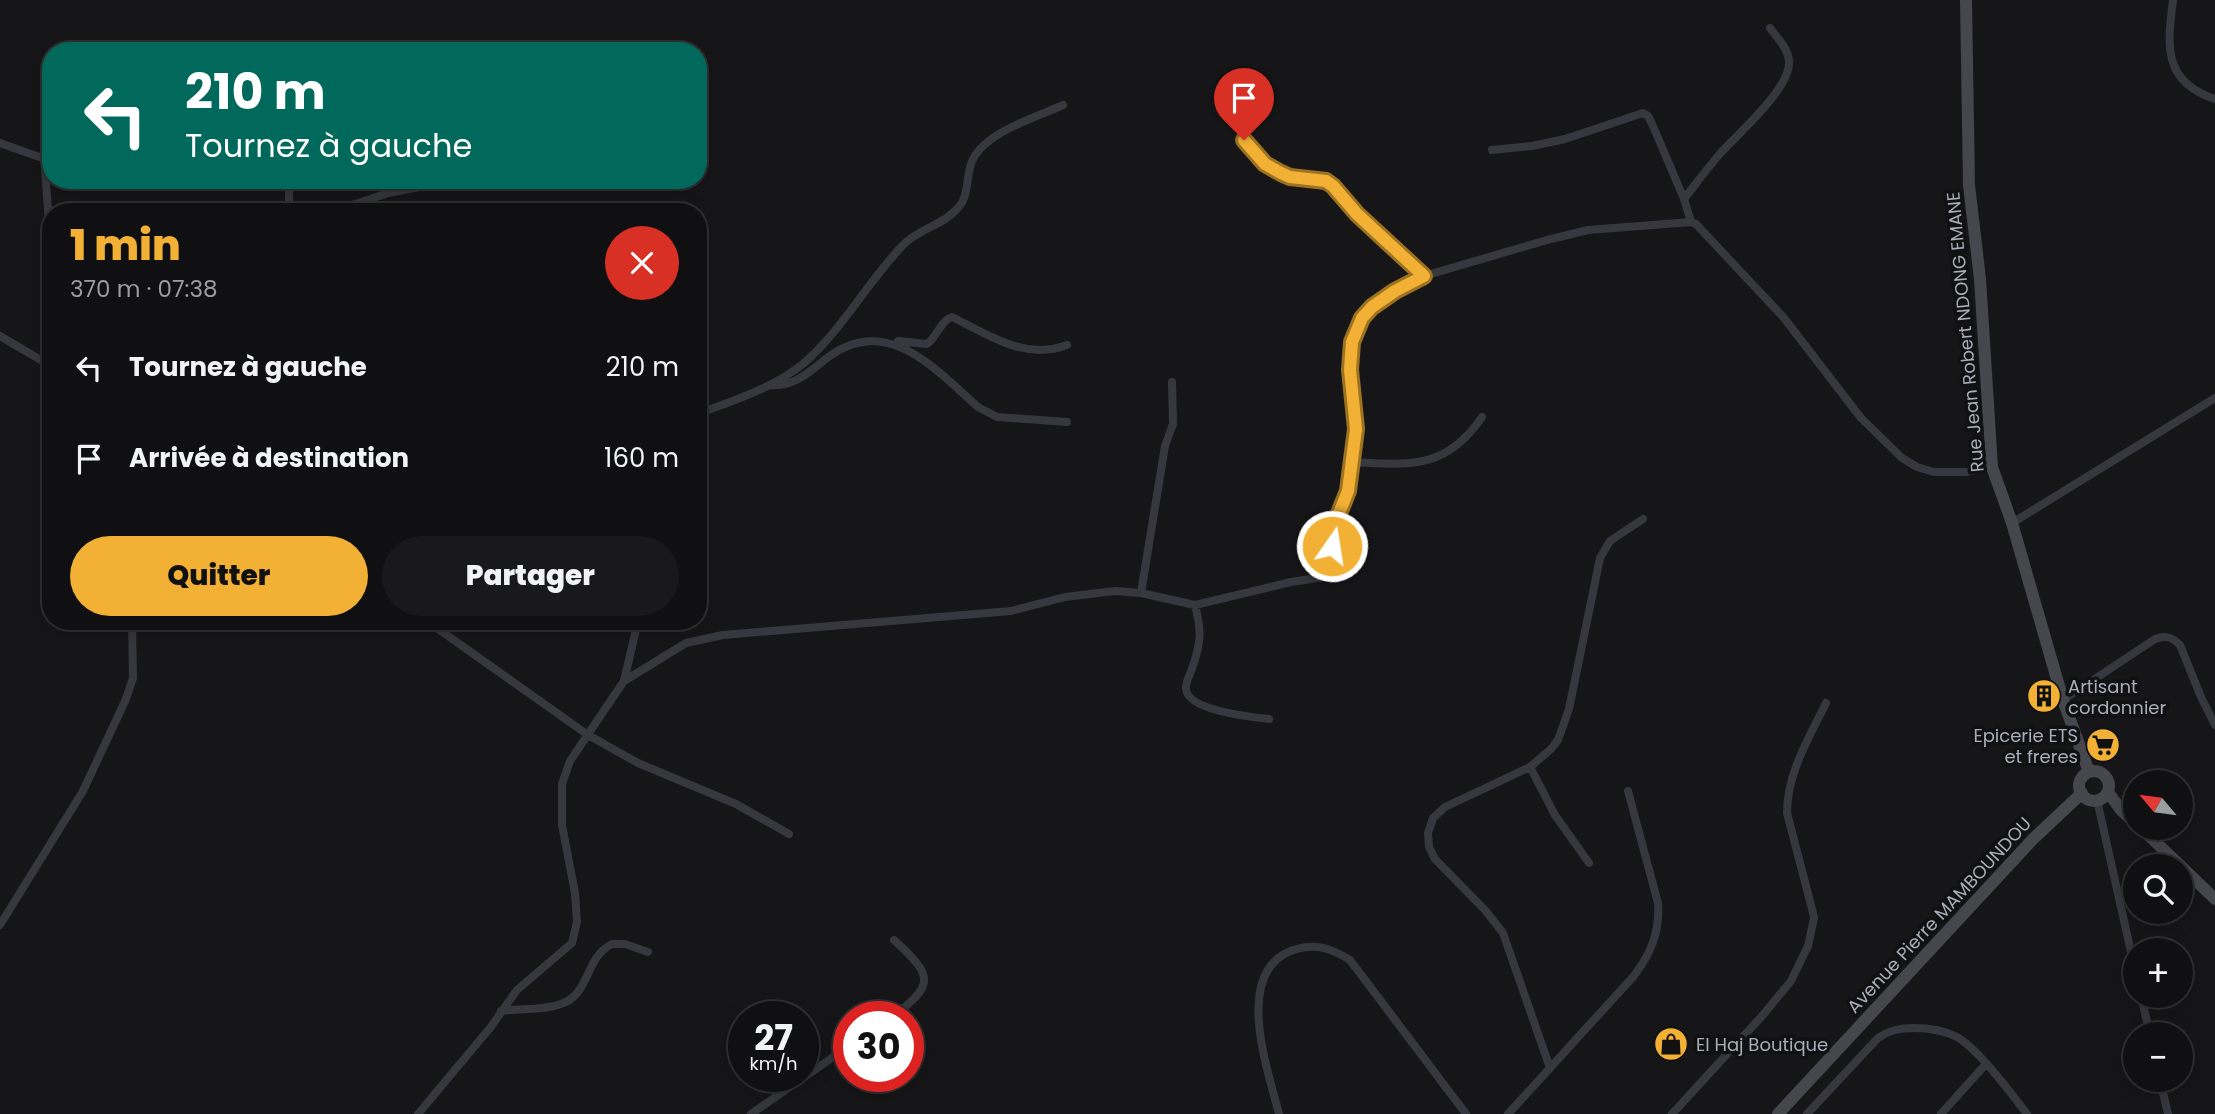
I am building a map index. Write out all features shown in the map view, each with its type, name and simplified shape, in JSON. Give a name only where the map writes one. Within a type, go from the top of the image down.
[{"type":"street","name":"Rue Jean Robert NDONG EMANE","points":[[1966,0],[1968,176],[1980,279],[1992,467],[2012,523],[2063,700],[2089,772]]},
{"type":"street","points":[[2173,0],[2169,51],[2175,69],[2187,86],[2215,99]]},
{"type":"street","points":[[1684,199],[1717,156],[1776,92],[1787,75],[1789,62],[1786,49],[1770,28]]},
{"type":"street","points":[[707,410],[770,386],[813,354],[917,232],[956,211],[966,192],[971,164],[981,147],[1008,130],[1063,105]]},
{"type":"street","points":[[1492,150],[1565,139],[1643,113],[1648,116],[1653,126],[1684,199],[1690,222]]},
{"type":"street","points":[[1244,140],[1265,164],[1281,173],[1290,177],[1326,181],[1333,186],[1357,214],[1424,276]]},
{"type":"street","points":[[0,143],[42,158]]},
{"type":"street","points":[[359,203],[409,189]]},
{"type":"street","points":[[624,681],[676,648],[700,638],[1011,611],[1065,597],[1115,591],[1141,593],[1195,605],[1291,582],[1324,577],[1328,571],[1336,521],[1348,491],[1356,429],[1350,370],[1352,342],[1362,318],[1372,307],[1395,291],[1424,276],[1588,230],[1690,222],[1705,231],[1784,318],[1861,418],[1902,458],[1917,467],[1934,472],[1966,472],[1992,467]]},
{"type":"street","points":[[896,344],[900,341],[927,344],[945,320],[952,317],[1002,342],[1031,351],[1055,350],[1067,345]]},
{"type":"street","points":[[0,336],[42,361]]},
{"type":"street","points":[[770,386],[784,386],[798,380],[834,352],[851,345],[880,341],[896,344],[928,362],[978,407],[997,417],[1067,422]]},
{"type":"street","points":[[1141,593],[1165,446],[1173,424],[1172,382]]},
{"type":"street","points":[[2012,523],[2215,398]]},
{"type":"street","points":[[1352,462],[1410,464],[1432,459],[1468,438],[1482,417]]},
{"type":"street","points":[[1550,1068],[1503,933],[1485,910],[1434,859],[1429,847],[1428,832],[1433,818],[1444,807],[1530,767],[1558,740],[1564,725],[1592,588],[1602,553],[1611,541],[1643,519]]},
{"type":"street","points":[[1195,605],[1201,636],[1185,688],[1189,697],[1202,705],[1230,714],[1269,719]]},
{"type":"street","points":[[0,925],[83,791],[126,699],[133,678],[132,630]]},
{"type":"street","points":[[440,630],[588,735],[638,762],[736,804],[789,835]]},
{"type":"street","points":[[418,1114],[490,1028],[525,981],[567,949],[576,933],[575,893],[562,825],[562,784],[565,771],[624,681],[636,630]]},
{"type":"street","points":[[2063,700],[2155,639],[2164,636],[2174,639],[2180,645],[2215,725]]},
{"type":"street","points":[[1672,1114],[1791,981],[1808,946],[1814,918],[1787,813],[1787,800],[1795,768],[1826,703]]},
{"type":"street","points":[[1530,767],[1555,815],[1589,863]]},
{"type":"street","points":[[2123,812],[2103,796],[2088,799],[2081,793],[2081,779],[2089,772],[2096,771],[2106,777],[2109,784],[2103,796],[2129,938]]},
{"type":"street","points":[[1508,1114],[1644,964],[1655,938],[1659,922],[1658,902],[1628,791]]},
{"type":"street","name":"Avenue Pierre MAMBOUNDOU","points":[[1778,1114],[2081,793]]},
{"type":"street","points":[[2154,840],[2215,899]]},
{"type":"street","points":[[894,940],[923,971],[925,982],[914,1001]]},
{"type":"street","points":[[501,1011],[544,1008],[571,999],[584,987],[589,968],[612,944],[625,944],[648,952]]},
{"type":"street","points":[[1279,1114],[1261,1037],[1258,1010],[1260,989],[1269,968],[1286,953],[1304,946],[1322,947],[1350,960],[1466,1114]]},
{"type":"street","points":[[1807,1114],[1878,1038],[1887,1032],[1903,1028],[1930,1028],[1959,1038],[2026,1114]]},
{"type":"street","points":[[751,1114],[833,1057]]},
{"type":"street","points":[[1941,1114],[1985,1065]]},
{"type":"street","points":[[2163,1092],[2168,1114]]},
{"type":"place","name":"Artisant cordonnier","points":[[2044,696]]},
{"type":"place","name":"Epicerie ETS et freres","points":[[2103,745]]},
{"type":"place","name":"El Haj Boutique","points":[[1671,1044]]},
{"type":"route","points":[[1244,140],[1265,164],[1281,173],[1290,177],[1326,181],[1333,186],[1370,227],[1424,276],[1372,307],[1362,318],[1352,342],[1350,384],[1356,429],[1348,491],[1336,521],[1332,546]]}]
